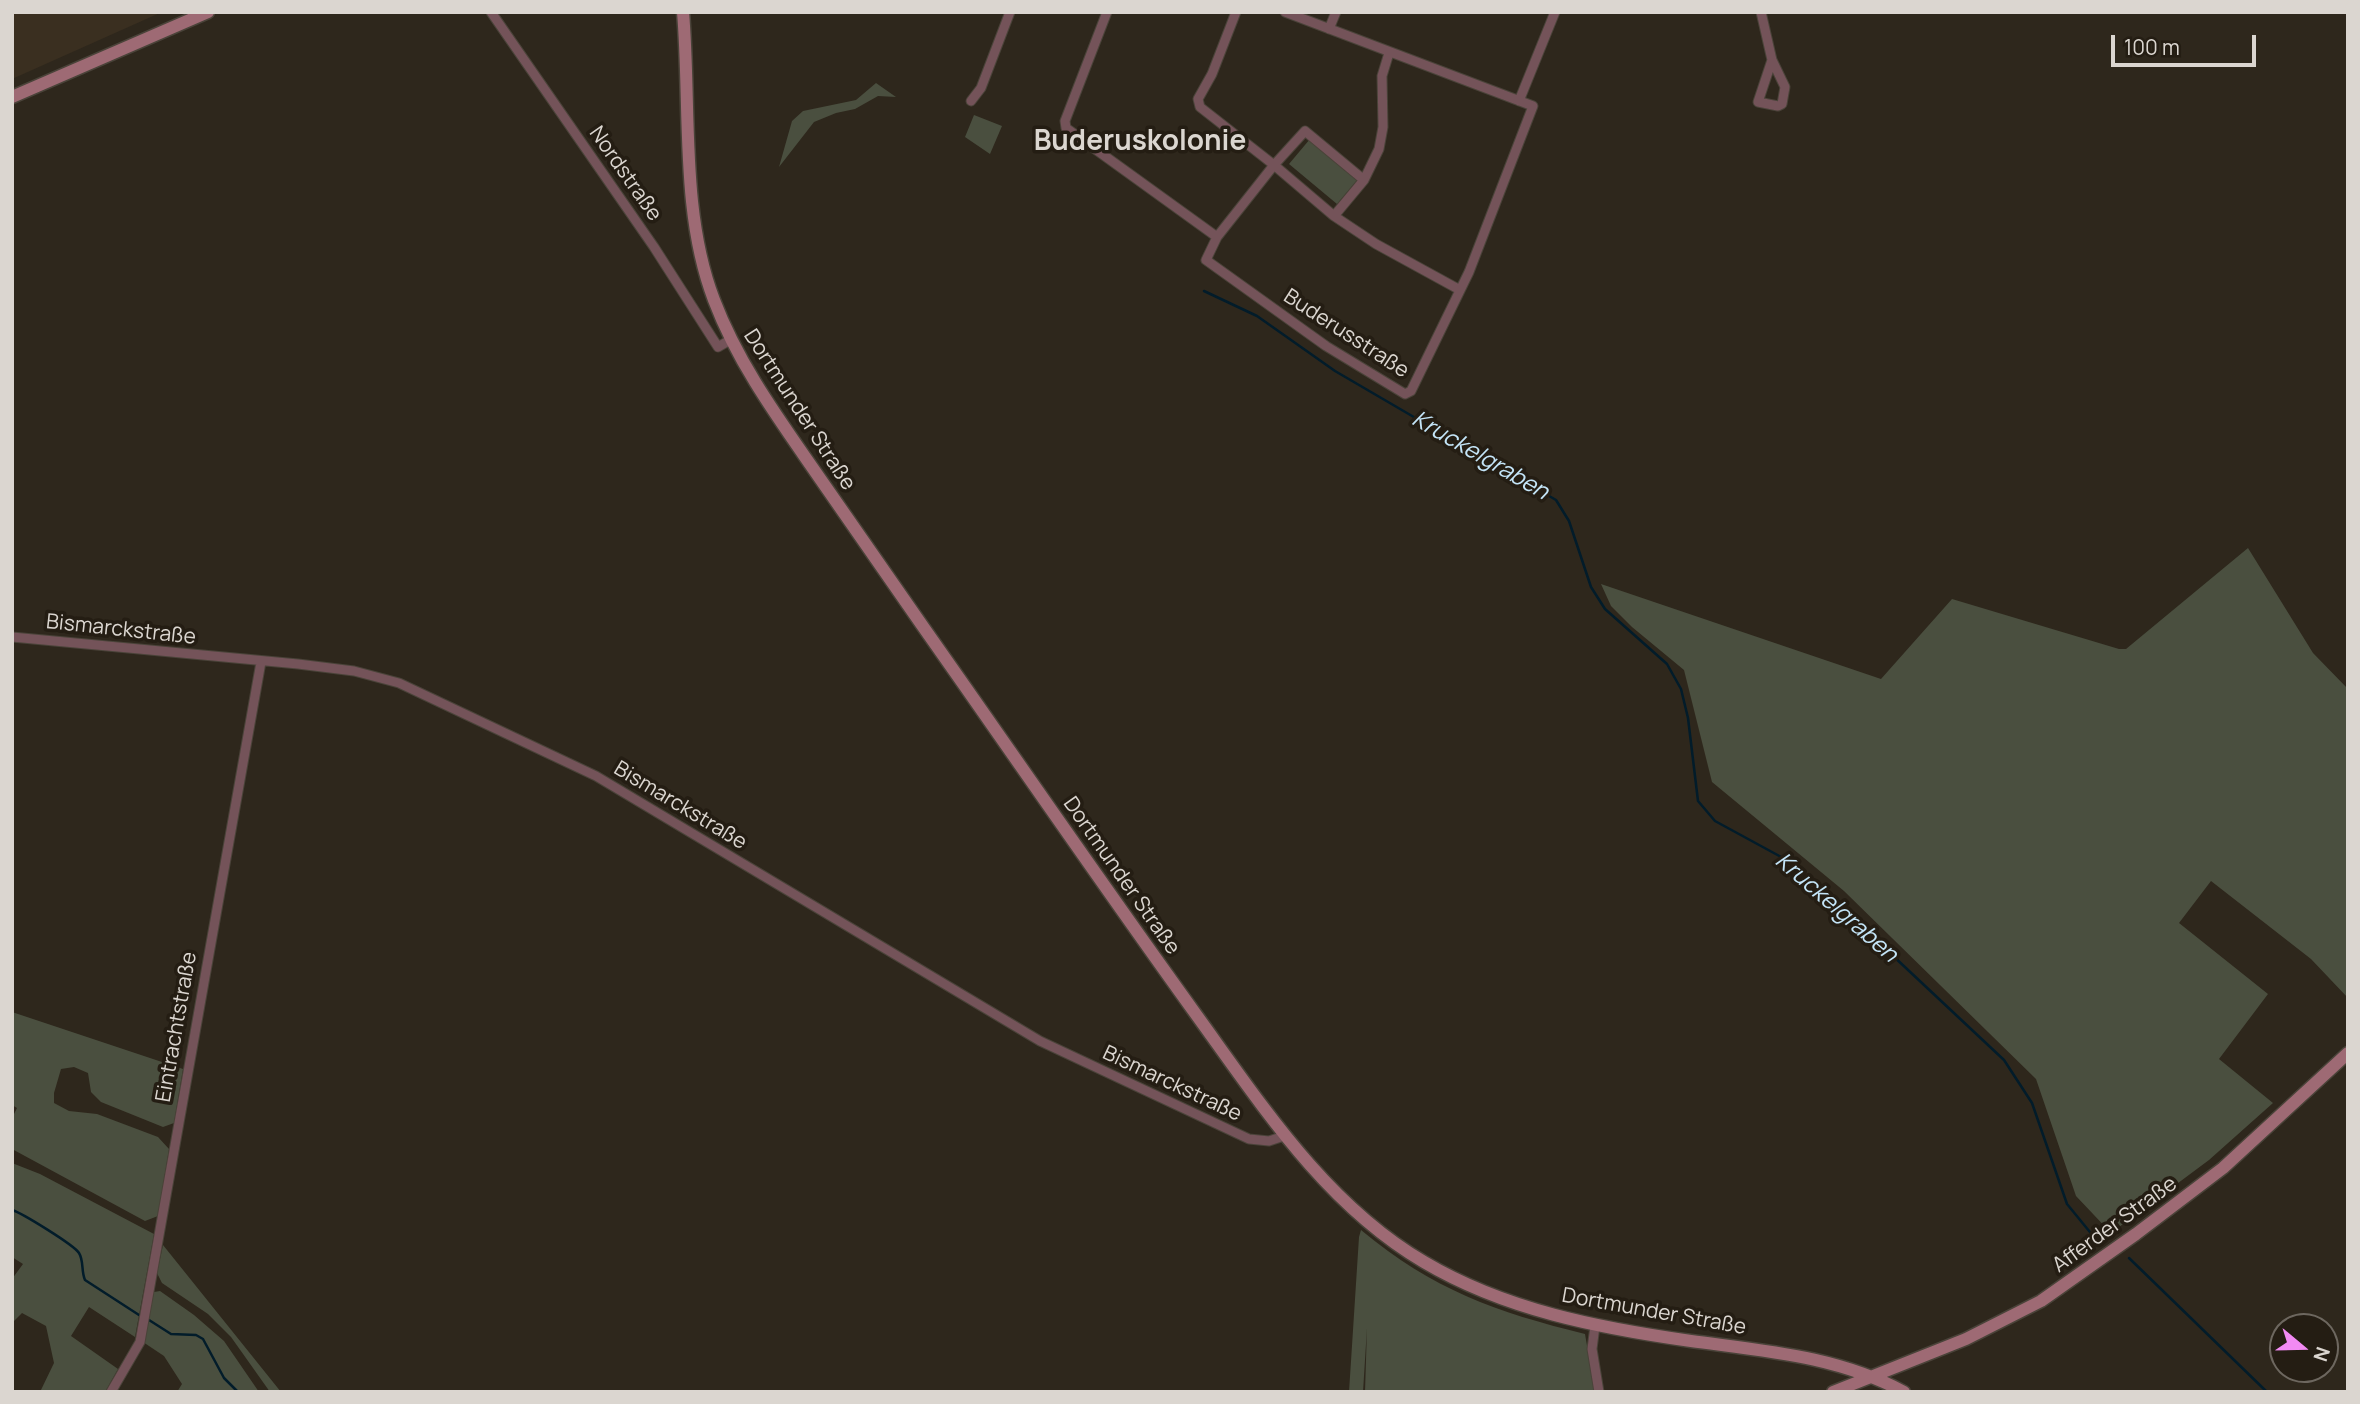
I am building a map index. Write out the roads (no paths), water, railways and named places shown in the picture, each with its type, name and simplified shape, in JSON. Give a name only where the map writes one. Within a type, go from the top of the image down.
[{"type":"main road","points":[[12,97],[208,12]]},
{"type":"main road","name":"Dortmunder Straße","points":[[683,12],[690,164],[700,256],[730,340],[761,393],[884,571],[1158,962],[1284,1136],[1344,1200],[1378,1230],[1421,1261],[1497,1297],[1595,1326],[1803,1356],[1871,1376],[1904,1392]]},
{"type":"main road","name":"Afferder Straße","points":[[1833,1392],[1966,1339],[2041,1301],[2124,1243],[2223,1168],[2348,1053]]},
{"type":"street","name":"Nordstraße","points":[[491,12],[662,258],[718,347],[730,340]]},
{"type":"street","points":[[971,102],[981,88],[1010,12]]},
{"type":"street","points":[[1107,12],[1065,121],[1066,128],[1217,237],[1273,165],[1305,131],[1364,180]]},
{"type":"street","points":[[1236,12],[1198,103],[1334,216],[1376,244],[1460,290]]},
{"type":"street","points":[[1285,12],[1518,101],[1555,12]]},
{"type":"street","points":[[1329,30],[1336,12]]},
{"type":"street","points":[[1761,12],[1772,61],[1785,87],[1782,104],[1778,106],[1758,102],[1772,61]]},
{"type":"street","points":[[1334,216],[1373,165],[1382,138],[1381,84],[1390,53]]},
{"type":"street","name":"Buderusstraße","points":[[1217,237],[1206,260],[1326,346],[1401,393],[1411,391],[1469,272],[1533,106],[1518,101]]},
{"type":"street","name":"Bismarckstraße","points":[[12,637],[354,671],[400,683],[596,776],[1040,1041],[1249,1139],[1269,1141],[1284,1136]]},
{"type":"street","name":"Eintrachtstraße","points":[[111,1392],[140,1342],[261,662]]},
{"type":"street","points":[[1595,1326],[1592,1349],[1599,1392]]},
{"type":"waterway","name":"Kruckelgraben","points":[[1204,291],[1257,316],[1335,371],[1556,500],[1569,521],[1591,587],[1605,609],[1667,664],[1681,689],[1688,718],[1698,801],[1715,821],[1783,858],[1826,893],[2004,1060],[2032,1103],[2067,1204],[2094,1237]]},
{"type":"waterway","points":[[12,1210],[75,1249],[81,1256],[85,1280],[139,1315]]},
{"type":"waterway","name":"Kruckelgraben","points":[[2129,1258],[2267,1392]]},
{"type":"waterway","points":[[149,1320],[171,1334],[196,1335],[203,1339],[224,1378],[238,1392]]},
{"type":"district","name":"Buderuskolonie","points":[[1140,142]]}]
